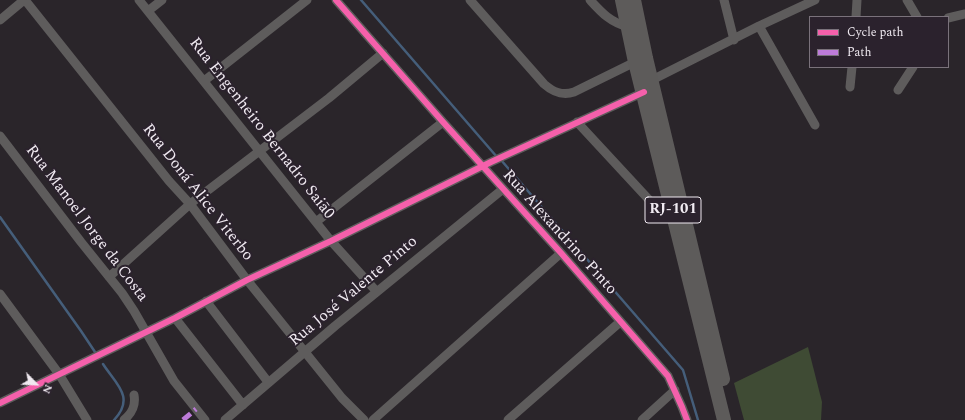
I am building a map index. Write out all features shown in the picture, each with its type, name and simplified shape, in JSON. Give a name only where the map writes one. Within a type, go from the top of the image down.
[{"type":"main road","name":"RJ-101","points":[[622,0],[724,420]]},
{"type":"main road","name":"RJ-101","points":[[634,0],[733,420]]},
{"type":"street","points":[[0,20],[24,0]]},
{"type":"street","name":"Rua Doná Alice Viterbo","points":[[24,0],[190,204],[247,280],[342,398],[364,420]]},
{"type":"street","name":"Rua Engenheiro Bernadro Saiā0","points":[[139,0],[331,241],[377,292]]},
{"type":"street","points":[[148,11],[162,0]]},
{"type":"street","points":[[204,81],[307,0]]},
{"type":"street","name":"Rua Alexandrino Pinto","points":[[336,0],[443,122],[486,164],[503,189],[668,376],[687,420]]},
{"type":"street","points":[[470,0],[544,84],[559,93],[566,94],[574,92],[636,62]]},
{"type":"street","points":[[590,0],[609,20],[617,24],[628,26]]},
{"type":"street","points":[[724,0],[734,40]]},
{"type":"street","points":[[652,80],[734,40],[759,26],[815,0]]},
{"type":"street","points":[[856,16],[858,0]]},
{"type":"street","points":[[908,0],[916,16]]},
{"type":"street","points":[[949,18],[965,14]]},
{"type":"street","points":[[759,26],[815,125]]},
{"type":"street","points":[[108,277],[190,204],[329,98],[383,53]]},
{"type":"street","points":[[850,87],[852,68]]},
{"type":"street","points":[[898,90],[912,68]]},
{"type":"street","points":[[0,403],[175,318],[247,280],[331,241],[486,164],[644,92]]},
{"type":"street","points":[[316,222],[443,122]]},
{"type":"street","points":[[577,122],[652,203],[659,207],[672,209]]},
{"type":"street","name":"Rua Manoel Jorge da Costa","points":[[0,136],[130,305],[174,381],[205,420]]},
{"type":"street","name":"Rua José Valente Pinto","points":[[225,420],[268,382],[503,189]]},
{"type":"street","points":[[373,420],[561,253]]},
{"type":"street","points":[[0,294],[59,374],[87,420]]},
{"type":"street","points":[[206,301],[268,382]]},
{"type":"street","points":[[175,318],[242,405]]},
{"type":"street","points":[[508,420],[620,322]]},
{"type":"street","points":[[642,420],[675,390]]},
{"type":"street","points":[[124,420],[129,416],[134,407],[134,396]]},
{"type":"green space","points":[[808,347],[822,402],[821,420],[744,420],[734,383]]},
{"type":"waterway","points":[[361,0],[497,157]]},
{"type":"waterway","points":[[501,160],[683,370],[698,420]]},
{"type":"waterway","points":[[0,217],[95,352]]},
{"type":"waterway","points":[[103,364],[118,384],[123,397],[123,404],[120,412],[114,420]]},
{"type":"marked path","points":[[183,420],[196,409]]},
{"type":"cycle path","points":[[336,0],[561,253],[668,376],[687,420]]},
{"type":"cycle path","points":[[0,403],[175,318],[247,280],[331,241],[491,162],[644,92]]}]
